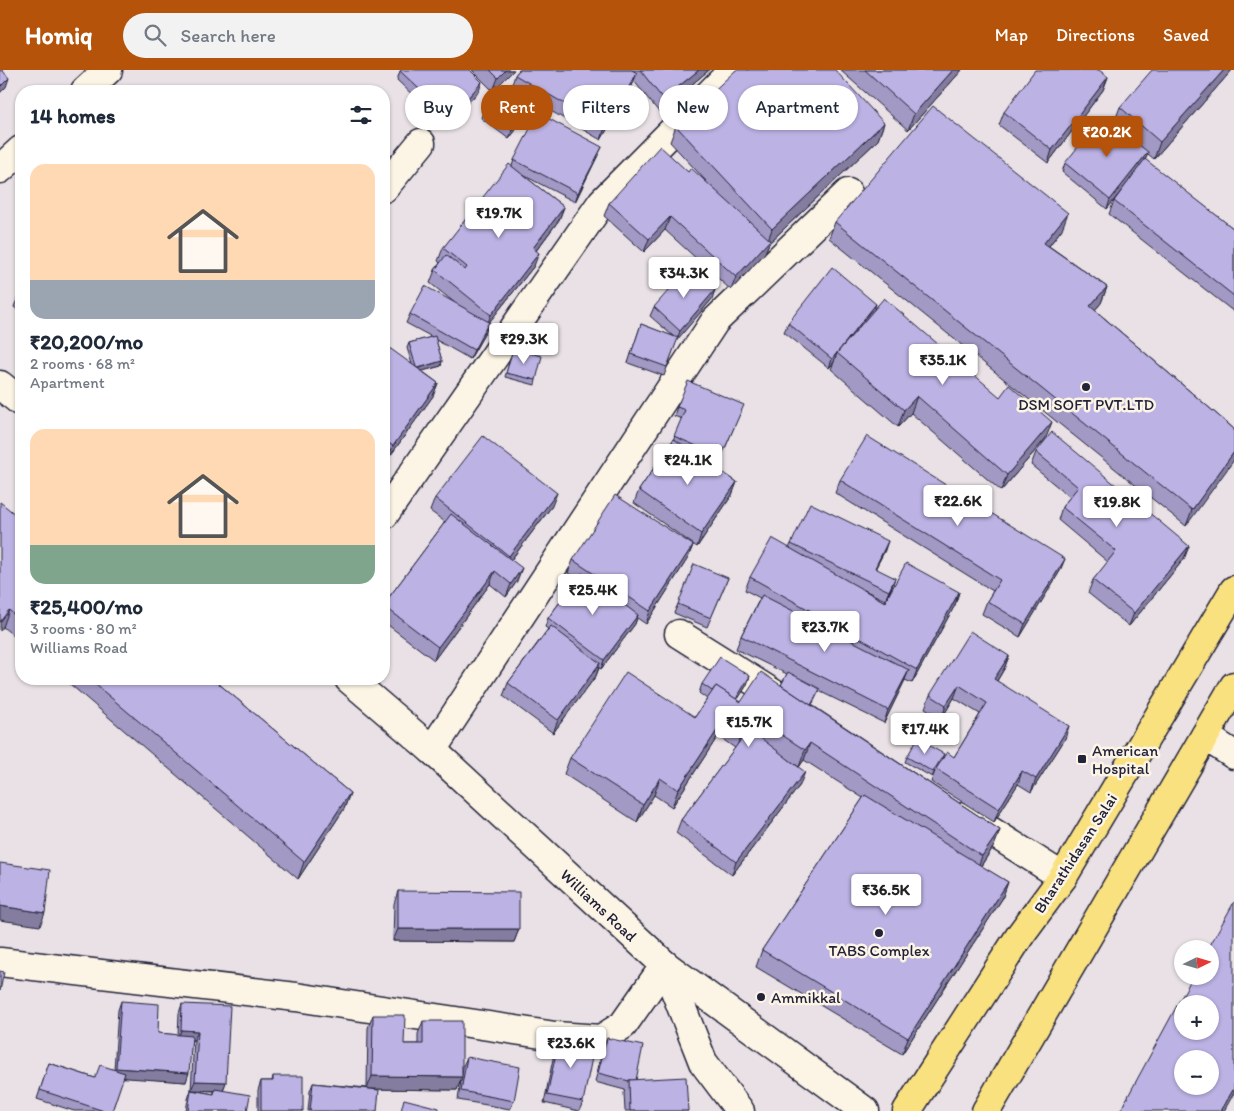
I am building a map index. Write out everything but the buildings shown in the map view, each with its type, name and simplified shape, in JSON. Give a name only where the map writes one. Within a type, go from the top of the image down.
[{"type":"main road","name":"Bharathidasan Salai","points":[[907,1111],[1021,934],[1063,877],[1234,590]]},
{"type":"main road","points":[[986,1111],[1234,686]]},
{"type":"street","points":[[92,85],[108,70]]},
{"type":"street","points":[[390,506],[602,202],[733,70]]},
{"type":"street","points":[[390,181],[421,143]]},
{"type":"street","points":[[0,169],[15,155]]},
{"type":"street","points":[[432,750],[714,322],[848,193]]},
{"type":"street","points":[[0,385],[15,397]]},
{"type":"street","points":[[679,634],[804,713]]},
{"type":"street","name":"Williams Road","points":[[356,685],[432,750],[665,965],[865,1111]]},
{"type":"street","points":[[1205,736],[1234,755]]},
{"type":"street","points":[[946,803],[1063,877]]},
{"type":"street","points":[[0,962],[296,997],[555,1036],[601,1039],[624,1025],[665,965]]},
{"type":"street","points":[[665,965],[703,1062],[740,1111]]},
{"type":"place","name":"DSM SOFT PVT.LTD","points":[[1086,387]]},
{"type":"place","name":"American Hospital","points":[[1082,759]]},
{"type":"place","name":"TABS Complex","points":[[879,933]]},
{"type":"place","name":"Ammikkal","points":[[761,997]]}]
